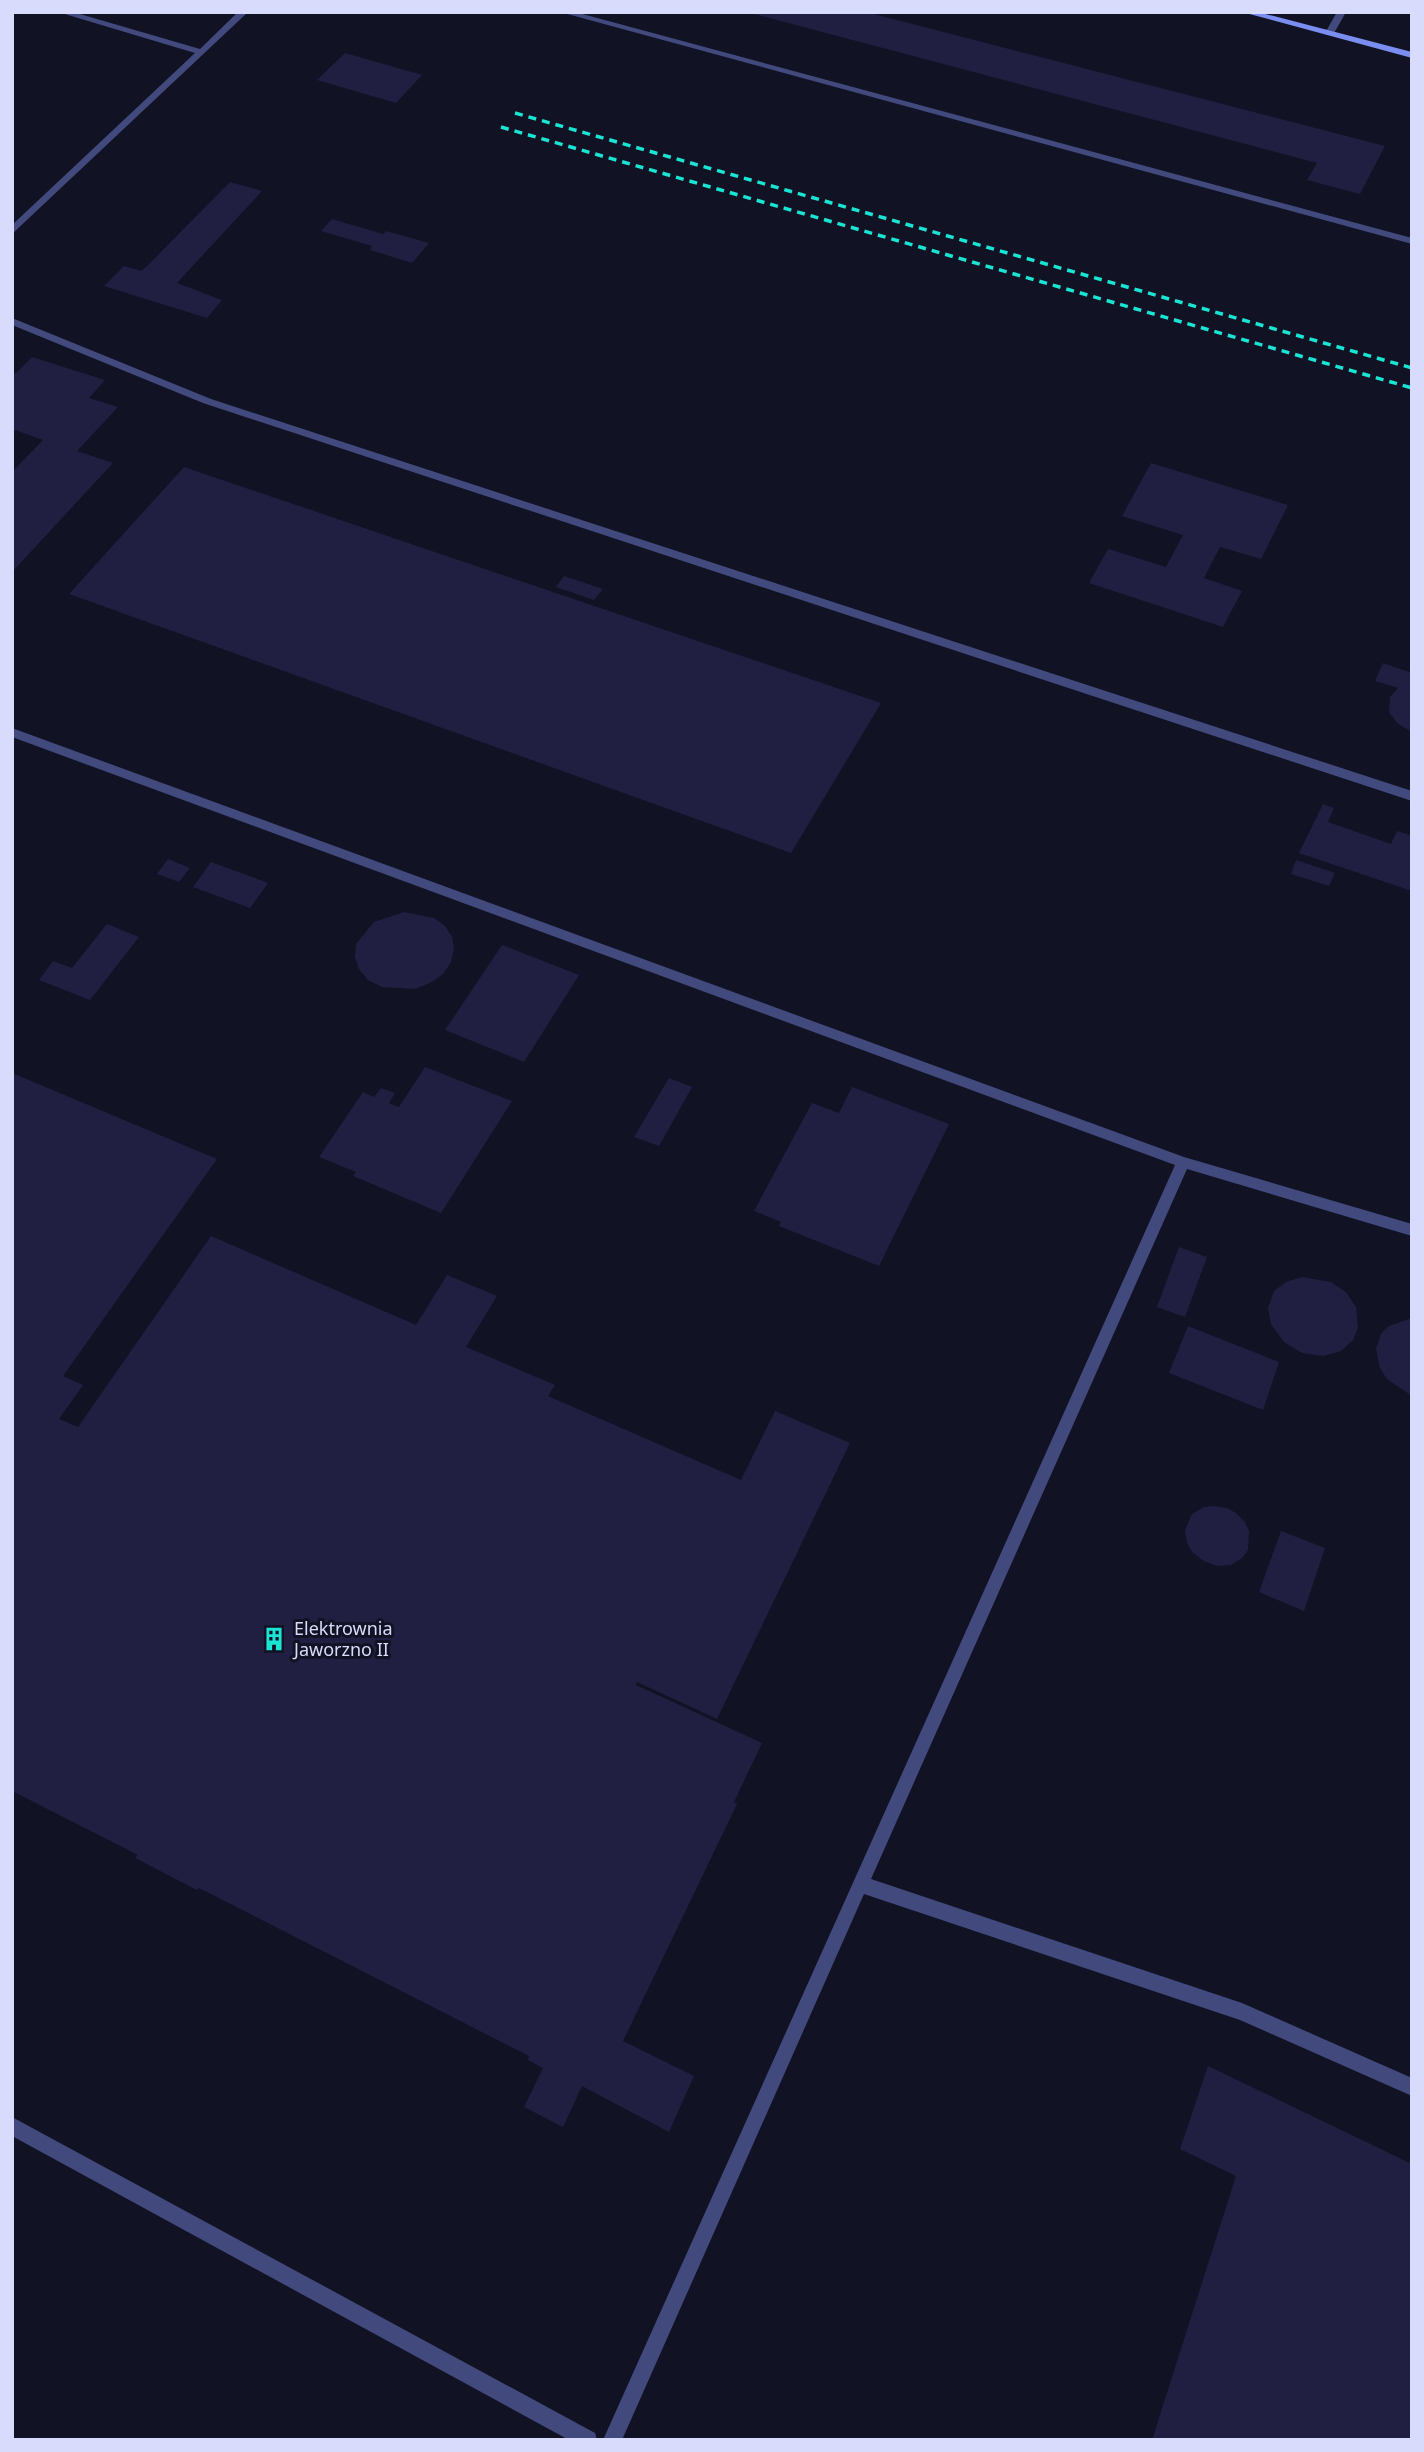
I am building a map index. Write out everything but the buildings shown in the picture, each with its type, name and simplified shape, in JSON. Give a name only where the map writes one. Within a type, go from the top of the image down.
[{"type":"main road","points":[[1246,12],[1412,55]]},
{"type":"street","points":[[62,12],[202,52]]},
{"type":"street","points":[[12,230],[244,12]]},
{"type":"street","points":[[564,12],[1412,241]]},
{"type":"street","points":[[1330,33],[1342,12]]},
{"type":"street","points":[[12,321],[206,401],[1412,796]]},
{"type":"street","points":[[12,732],[1183,1162],[1412,1230]]},
{"type":"street","points":[[612,2440],[1183,1162]]},
{"type":"street","points":[[860,1884],[1242,2012],[1412,2087]]},
{"type":"street","points":[[12,2126],[589,2440]]},
{"type":"railway","points":[[515,113],[1412,368]]},
{"type":"railway","points":[[501,127],[1412,388]]},
{"type":"place","name":"Elektrownia Jaworzno II","points":[[274,1639]]}]
